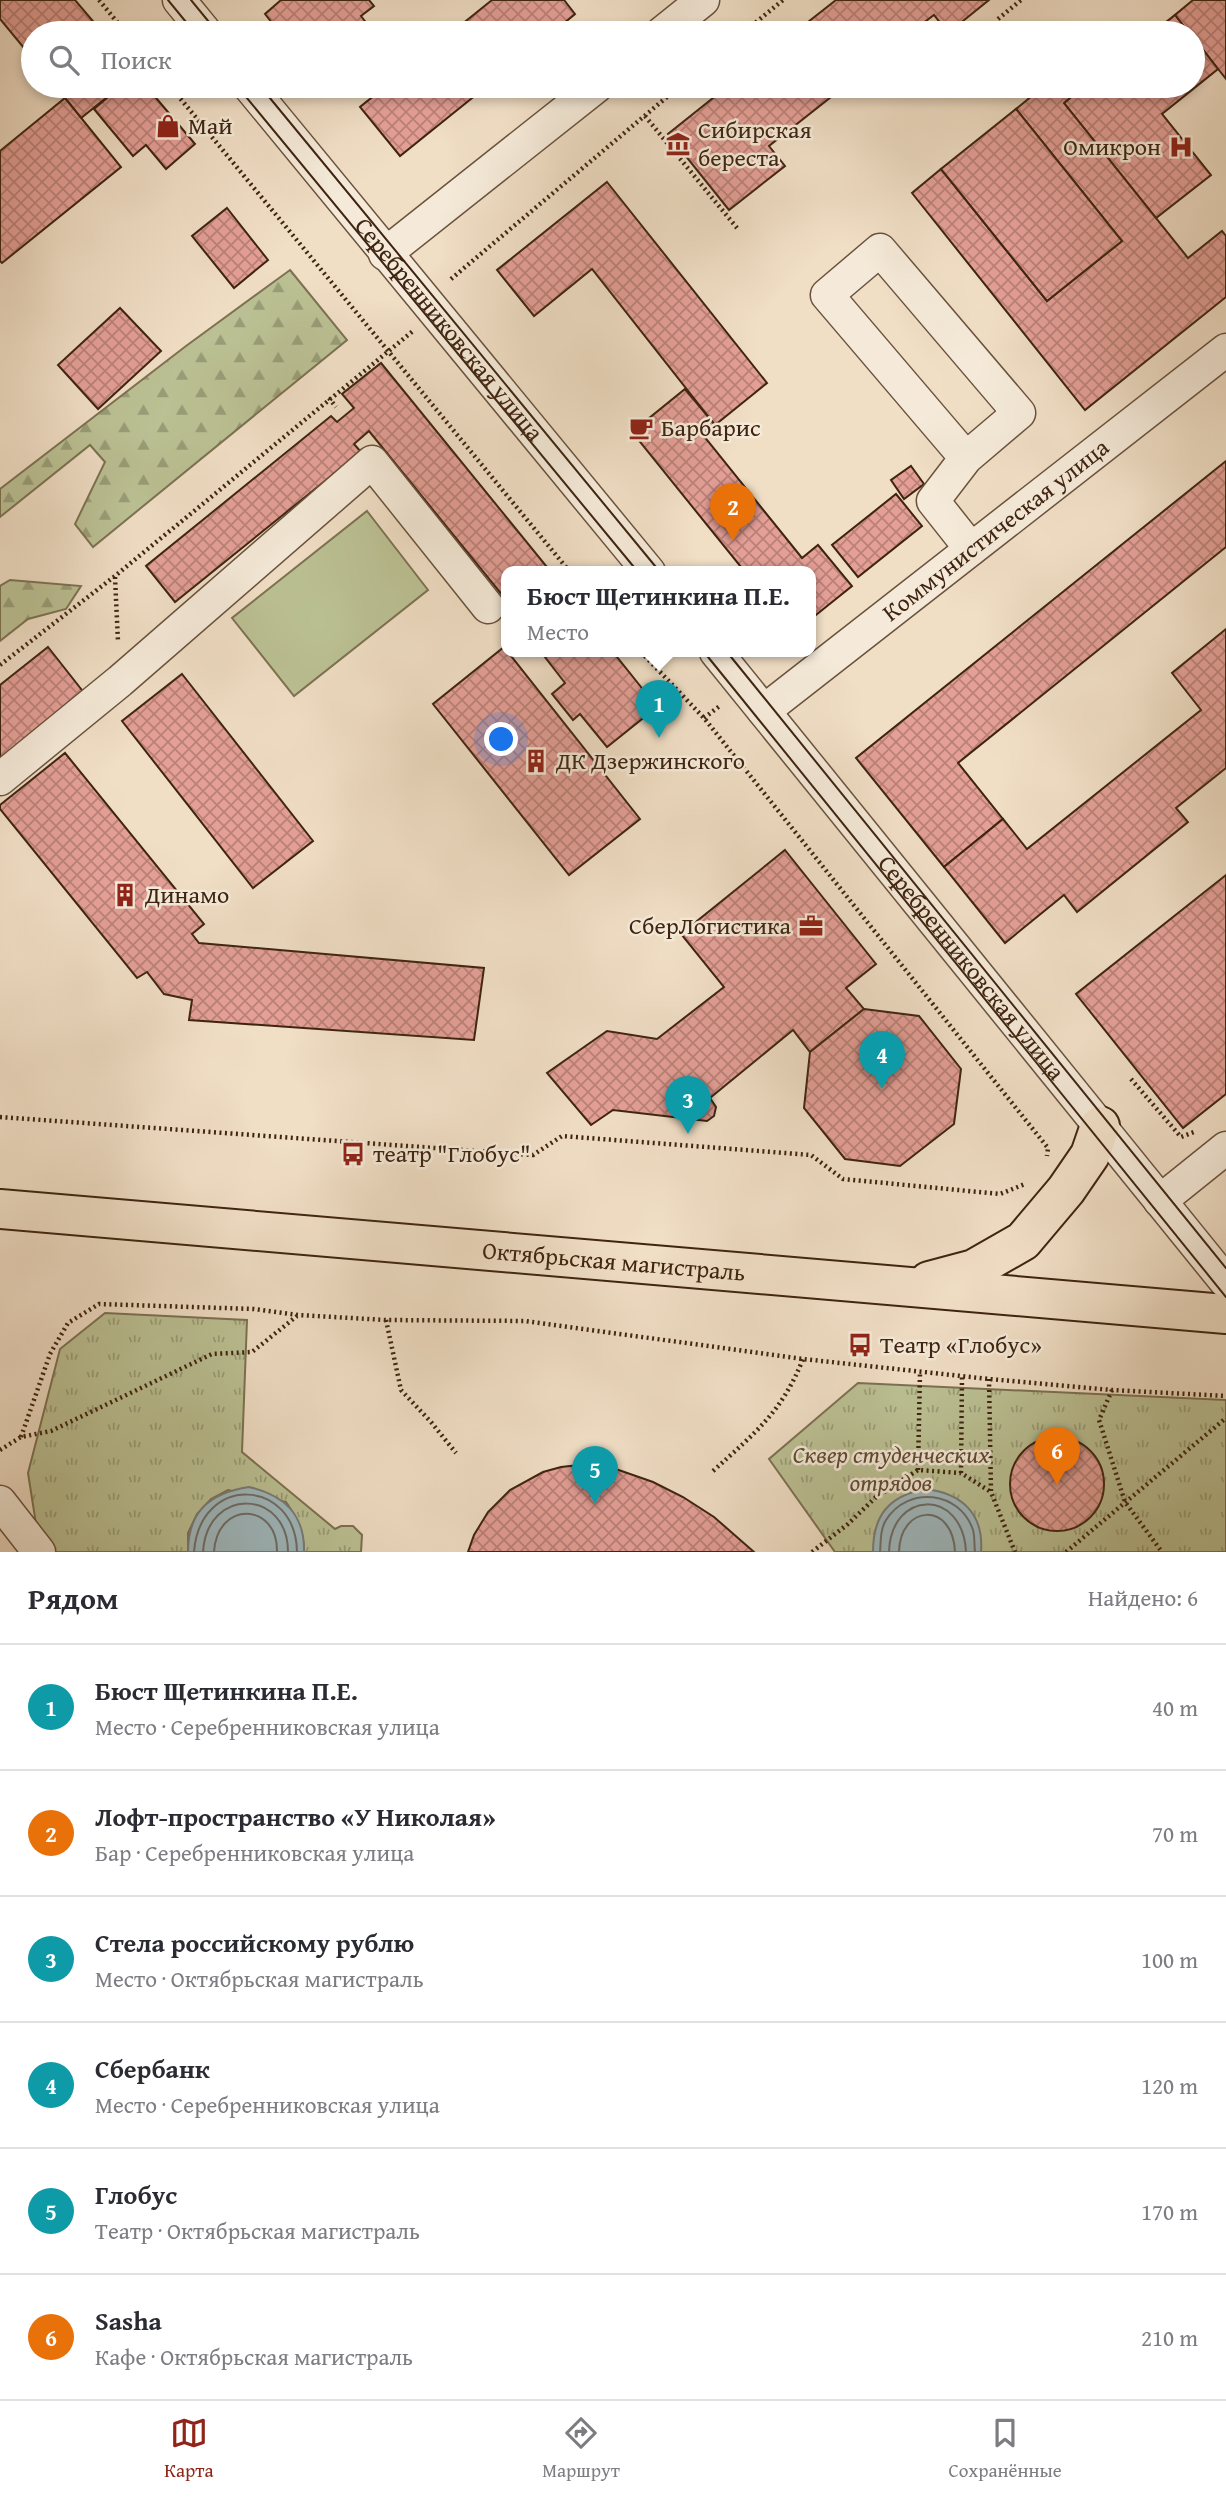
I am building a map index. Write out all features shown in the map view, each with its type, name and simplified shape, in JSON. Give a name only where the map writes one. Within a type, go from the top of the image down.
[{"type":"main road","points":[[907,1287],[974,1269],[1023,1241],[1066,1190],[1090,1155],[1100,1126]]},
{"type":"main road","name":"Октябрьская магистраль","points":[[0,1209],[1226,1314]]},
{"type":"street","points":[[179,0],[196,21]]},
{"type":"street","points":[[677,21],[703,0]]},
{"type":"street","name":"Серебренниковская улица","points":[[259,98],[644,566]]},
{"type":"street","points":[[385,254],[582,98]]},
{"type":"street","points":[[966,458],[827,295],[880,250],[1019,413],[966,458],[933,501],[971,549]]},
{"type":"street","name":"Коммунистическая улица","points":[[764,711],[1226,350]]},
{"type":"street","points":[[0,779],[120,681],[372,462],[488,607]]},
{"type":"street","name":"Серебренниковская улица","points":[[720,657],[1226,1283]]},
{"type":"street","points":[[1160,1201],[1215,1139]]},
{"type":"street","points":[[0,1502],[39,1552]]},
{"type":"path","points":[[99,0],[116,21]]},
{"type":"path","points":[[758,21],[783,0]]},
{"type":"path","points":[[998,19],[1021,0]]},
{"type":"path","points":[[180,98],[565,566]]},
{"type":"path","points":[[451,279],[666,98]]},
{"type":"path","points":[[645,116],[737,228]]},
{"type":"path","points":[[0,665],[115,576],[328,398],[435,313]]},
{"type":"path","points":[[328,398],[335,407]]},
{"type":"path","points":[[115,576],[120,681]]},
{"type":"path","points":[[646,657],[704,718],[1048,1148],[1046,1161]]},
{"type":"path","points":[[1131,1079],[1181,1137],[1215,1139]]},
{"type":"path","points":[[0,1117],[533,1155],[562,1136],[811,1155],[843,1179],[1000,1194],[1034,1180]]},
{"type":"path","points":[[21,1437],[50,1354],[68,1323],[99,1304],[254,1309],[298,1315],[386,1320],[525,1321],[920,1372],[1112,1390],[1226,1396]]},
{"type":"path","points":[[0,1450],[21,1437],[51,1431],[212,1354],[252,1352],[298,1315]]},
{"type":"path","points":[[386,1320],[401,1390],[456,1453]]},
{"type":"path","points":[[713,1471],[762,1427],[791,1388],[803,1359]]},
{"type":"path","points":[[918,1470],[920,1372]]},
{"type":"path","points":[[961,1473],[962,1376]]},
{"type":"path","points":[[989,1379],[991,1492],[1015,1552]]},
{"type":"path","points":[[1112,1390],[1099,1420],[1125,1502],[1162,1552]]},
{"type":"path","points":[[1066,1552],[1226,1418]]},
{"type":"path","points":[[812,1552],[848,1524],[875,1498],[918,1470],[961,1473],[991,1492]]},
{"type":"green space","points":[[290,270],[347,340],[93,547],[75,524],[105,462],[90,445],[0,517],[0,489]]},
{"type":"green space","points":[[367,511],[428,590],[294,696],[232,618]]},
{"type":"green space","points":[[10,580],[81,586],[66,609],[28,619],[0,641],[0,586]]},
{"type":"green space","points":[[105,1313],[247,1320],[242,1452],[335,1529],[353,1526],[362,1535],[361,1552],[304,1552],[300,1526],[286,1502],[228,1490],[211,1499],[197,1514],[188,1533],[188,1552],[47,1552],[39,1543],[28,1473],[60,1349]]},
{"type":"green space","name":"Сквер студенческих отрядов","points":[[858,1383],[1226,1400],[1226,1552],[835,1552],[769,1459]]},
{"type":"water","points":[[249,1487],[272,1495],[290,1508],[301,1527],[304,1552],[188,1552],[192,1525],[204,1506],[223,1494]]},
{"type":"water","points":[[925,1489],[949,1495],[968,1507],[979,1526],[981,1552],[873,1552],[876,1528],[886,1509],[902,1497]]},
{"type":"building","points":[[0,0],[75,0],[93,21],[21,21],[21,44],[0,19]]},
{"type":"building","points":[[281,0],[369,0],[374,6],[361,16],[365,21],[271,21],[265,14]]},
{"type":"building","points":[[492,0],[564,0],[575,14],[567,21],[466,21]]},
{"type":"building","points":[[836,0],[989,0],[963,21],[939,21],[934,15],[926,21],[809,21]]},
{"type":"building","points":[[1193,0],[1226,0],[1226,79],[1205,52],[1205,21],[1180,21],[1175,15]]},
{"type":"building","points":[[1175,15],[1180,21],[1167,21]]},
{"type":"building","points":[[1205,52],[1218,69],[1205,79]]},
{"type":"building","points":[[65,98],[106,98],[81,118]]},
{"type":"building","points":[[65,98],[121,167],[2,263],[0,151]]},
{"type":"building","points":[[107,98],[156,98],[195,144],[166,169],[146,145],[133,156],[94,109]]},
{"type":"building","points":[[371,98],[472,98],[400,156],[360,107]]},
{"type":"building","points":[[713,98],[830,98],[769,146],[785,166],[729,210],[668,134]]},
{"type":"building","points":[[1029,98],[1070,98],[1064,103],[1188,258],[1222,231],[1226,236],[1226,297],[1085,410],[912,193],[941,169],[1047,301],[1122,241],[1016,109]]},
{"type":"building","points":[[1070,98],[1182,98],[1162,114],[1211,175],[1156,218],[1064,103]]},
{"type":"building","points":[[1016,109],[1122,241],[1047,301],[941,169]]},
{"type":"building","points":[[607,182],[767,383],[715,425],[592,269],[534,316],[497,270]]},
{"type":"building","points":[[227,208],[268,260],[234,288],[192,236]]},
{"type":"building","points":[[120,308],[161,351],[98,409],[58,365]]},
{"type":"building","points":[[381,363],[546,566],[501,566],[501,594],[369,431],[354,444],[361,452],[175,602],[146,566],[331,416],[337,422],[354,408],[342,394]]},
{"type":"building","points":[[685,389],[715,425],[703,435],[802,558],[818,545],[852,586],[816,615],[816,566],[740,566],[632,432]]},
{"type":"building","points":[[1226,461],[1226,547],[958,763],[1003,819],[944,867],[856,758]]},
{"type":"building","points":[[911,466],[924,484],[904,499],[891,480]]},
{"type":"building","points":[[896,494],[922,526],[858,577],[832,545]]},
{"type":"building","points":[[1226,629],[1226,768],[1176,808],[1188,822],[1077,912],[1064,895],[1005,943],[944,867],[1003,819],[1027,849],[1201,710],[1172,673]]},
{"type":"building","points":[[48,647],[85,694],[0,761],[0,685]]},
{"type":"building","name":"ДК Дзержинского","points":[[501,649],[501,657],[512,657],[640,819],[569,875],[433,704]]},
{"type":"building","points":[[545,657],[617,657],[657,707],[607,747],[580,714],[573,720],[552,694],[565,683]]},
{"type":"building","points":[[182,674],[313,841],[253,888],[122,721]]},
{"type":"building","name":"Динамо","points":[[65,753],[204,924],[192,934],[199,943],[484,968],[474,1040],[189,1020],[192,1000],[164,994],[147,972],[137,978],[0,809],[0,805]]},
{"type":"building","points":[[785,850],[876,964],[846,988],[864,1009],[810,1052],[793,1030],[710,1098],[716,1107],[714,1116],[707,1121],[613,1110],[591,1125],[547,1073],[607,1031],[657,1039],[724,987],[681,934]]},
{"type":"building","points":[[1226,875],[1226,1094],[1183,1128],[1076,994]]},
{"type":"building","points":[[864,1009],[919,1016],[961,1069],[954,1124],[900,1166],[845,1159],[804,1108],[810,1052]]},
{"type":"building","points":[[1057,1437],[1075,1441],[1090,1451],[1100,1466],[1104,1484],[1100,1502],[1090,1517],[1075,1527],[1057,1531],[1039,1527],[1024,1517],[1014,1502],[1010,1484],[1014,1466],[1024,1451],[1039,1441]]},
{"type":"building","points":[[579,1465],[613,1468],[653,1482],[714,1517],[754,1552],[468,1552],[474,1535],[488,1512],[510,1490],[543,1472]]},
{"type":"tram line","points":[[168,0],[185,21]]},
{"type":"tram line","points":[[191,0],[208,21]]},
{"type":"tram line","points":[[247,98],[633,566]]},
{"type":"tram line","points":[[270,98],[655,566]]},
{"type":"tram line","points":[[708,657],[1226,1297]]},
{"type":"tram line","points":[[731,657],[1226,1268]]},
{"type":"place","name":"Май","points":[[168,126]]},
{"type":"place","name":"Сибирская береста","points":[[678,144]]},
{"type":"place","name":"Омикрон","points":[[1181,147]]},
{"type":"place","name":"Барбарис","points":[[641,428]]},
{"type":"place","name":"Лофт-пространство «У Николая»","points":[[733,541]]},
{"type":"place","name":"Бюст Щетинкина П.Е.","points":[[659,738]]},
{"type":"place","name":"ДК Дзержинского","points":[[536,761]]},
{"type":"place","name":"Динамо","points":[[125,895]]},
{"type":"place","name":"СберЛогистика","points":[[811,926]]},
{"type":"place","name":"Сбербанк","points":[[882,1089]]},
{"type":"place","name":"Стела российскому рублю","points":[[688,1134]]},
{"type":"place","name":"театр \"Глобус\"","points":[[353,1154]]},
{"type":"place","name":"Театр «Глобус»","points":[[860,1345]]},
{"type":"place","name":"Sasha","points":[[1057,1485]]},
{"type":"place","name":"Глобус","points":[[595,1504]]}]
